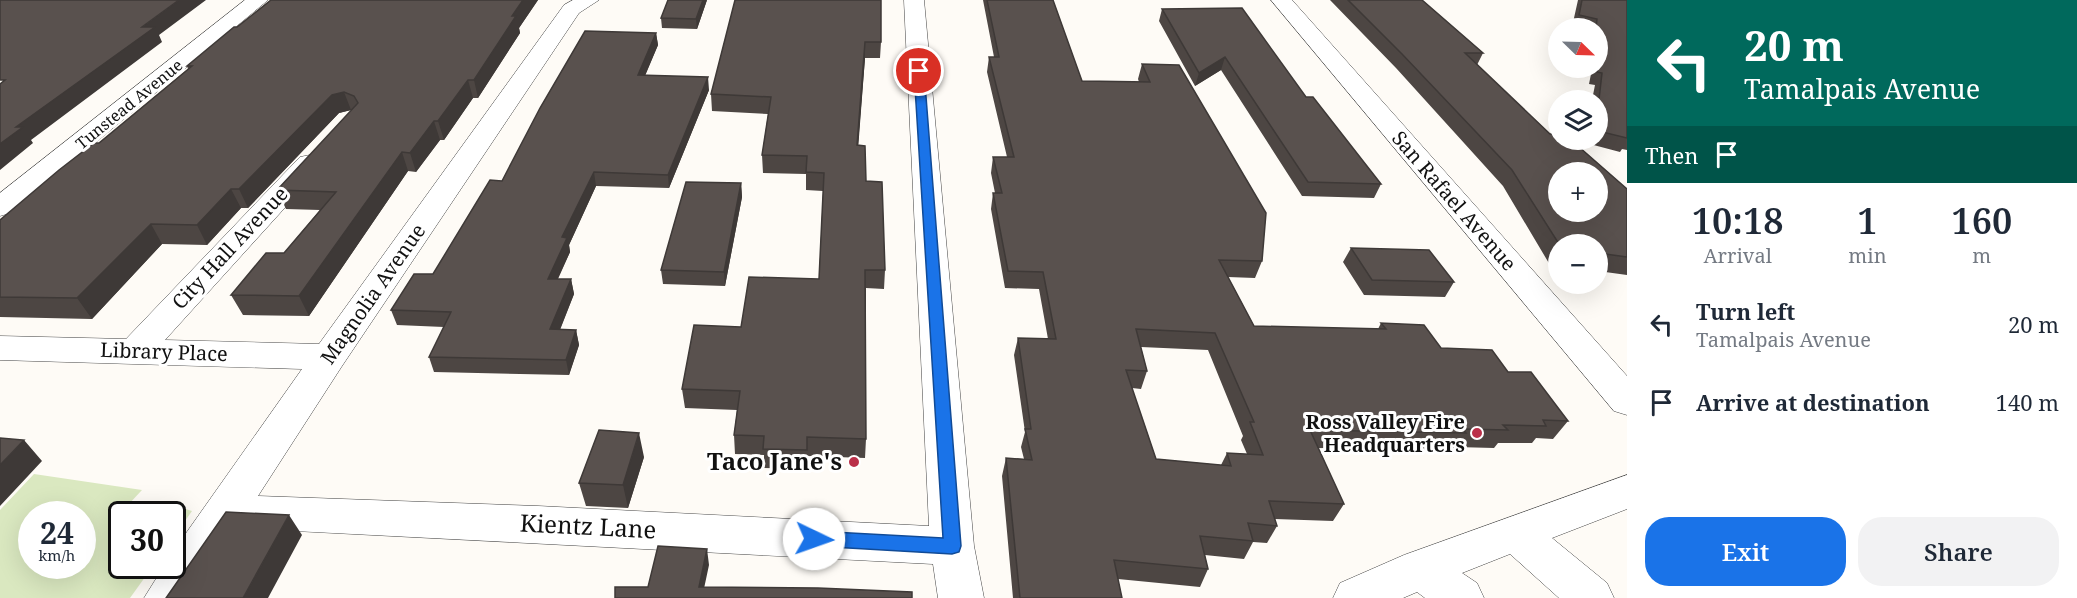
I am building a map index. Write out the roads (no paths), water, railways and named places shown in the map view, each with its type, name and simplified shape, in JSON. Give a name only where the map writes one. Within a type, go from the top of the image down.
[{"type":"street","name":"Tunstead Avenue","points":[[0,207],[258,0]]},
{"type":"street","name":"Magnolia Avenue","points":[[167,598],[329,357],[571,9],[589,0]]},
{"type":"street","points":[[914,0],[952,546],[961,598]]},
{"type":"street","name":"San Rafael Avenue","points":[[1281,0],[1627,401]]},
{"type":"street","name":"City Hall Avenue","points":[[135,351],[326,145]]},
{"type":"street","name":"Library Place","points":[[0,348],[329,357]]},
{"type":"street","points":[[1356,598],[1420,569],[1627,492]]},
{"type":"street","name":"Kientz Lane","points":[[224,512],[538,524],[952,546]]},
{"type":"street","points":[[1515,533],[1591,598]]},
{"type":"street","points":[[1420,569],[1461,598]]},
{"type":"place","name":"Ross Valley Fire Headquarters","points":[[1477,433]]},
{"type":"place","name":"Taco Jane's","points":[[854,462]]}]
